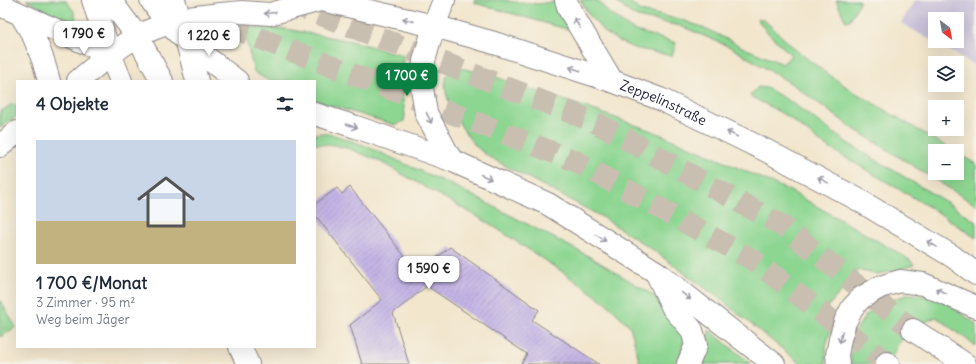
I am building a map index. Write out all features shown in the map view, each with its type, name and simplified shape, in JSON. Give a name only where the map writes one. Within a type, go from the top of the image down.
[{"type":"main road","points":[[93,0],[110,54],[121,80]]},
{"type":"main road","points":[[110,0],[137,36],[161,80]]},
{"type":"main road","points":[[151,0],[174,14],[187,42],[197,80]]},
{"type":"main road","name":"Zeppelinstraße","points":[[79,80],[110,54],[174,14],[220,14],[242,12],[270,14],[322,0],[434,26],[491,42],[612,81],[660,99],[810,173],[857,199],[952,256],[976,274]]},
{"type":"main road","points":[[444,0],[434,26],[424,61],[422,88],[426,113],[451,160]]},
{"type":"main road","points":[[566,0],[569,9],[612,81]]},
{"type":"main road","points":[[0,5],[110,54]]},
{"type":"main road","points":[[21,15],[34,37],[49,80]]},
{"type":"main road","points":[[187,42],[236,80]]},
{"type":"main road","points":[[317,116],[356,127],[451,160],[548,204],[656,272],[774,364]]},
{"type":"main road","points":[[0,146],[16,133]]},
{"type":"main road","points":[[0,151],[16,148]]},
{"type":"main road","points":[[656,272],[673,308],[692,330],[696,345],[688,364]]},
{"type":"main road","points":[[838,364],[837,355],[844,322],[852,308],[862,298],[880,287],[900,281],[923,284],[976,307]]},
{"type":"main road","points":[[952,364],[913,330],[965,364]]},
{"type":"main road","points":[[240,348],[248,364]]},
{"type":"main road","points":[[254,348],[255,364]]},
{"type":"shaded area","points":[[915,0],[976,0],[976,66],[964,59],[964,56],[959,56],[945,48],[964,48],[964,12],[928,12],[928,38],[901,23]]},
{"type":"green space","points":[[26,0],[65,0],[73,10],[76,17],[73,22],[69,23]]},
{"type":"green space","points":[[474,0],[504,0],[538,4],[556,1],[569,28],[566,29],[475,3]]},
{"type":"green space","points":[[580,0],[597,0],[610,14],[633,30],[676,43],[672,56],[634,48],[618,41],[603,31],[590,16]]},
{"type":"green space","points":[[615,0],[627,0],[641,11],[682,20],[707,29],[744,48],[783,64],[791,55],[767,32],[757,19],[764,20],[796,50],[851,90],[942,144],[928,144],[928,175],[854,129],[792,84],[730,47],[681,26],[637,17]]},
{"type":"green space","points":[[836,0],[859,0],[859,3],[850,20],[845,20]]},
{"type":"green space","points":[[243,27],[286,29],[351,41],[403,55],[401,87],[405,115],[404,121],[395,125],[316,100],[316,80],[267,80],[254,72]]},
{"type":"green space","points":[[460,68],[487,74],[593,110],[652,131],[711,156],[790,191],[904,256],[914,265],[877,275],[859,270],[824,311],[831,327],[826,347],[826,364],[801,364],[721,300],[653,250],[602,217],[491,158],[480,150],[469,138],[458,121],[446,92],[445,83],[448,73],[452,70]]},
{"type":"green space","points":[[758,87],[767,88],[791,102],[846,142],[948,203],[976,222],[976,238],[931,208],[824,145],[787,116],[750,96]]},
{"type":"green space","points":[[12,104],[16,105],[16,117],[0,128],[0,112]]},
{"type":"green space","points":[[316,134],[334,135],[366,146],[460,189],[594,259],[653,295],[681,326],[684,340],[680,356],[673,364],[640,364],[630,326],[605,302],[487,222],[379,161],[350,149],[334,145],[316,144]]},
{"type":"green space","points":[[964,157],[976,164],[976,205],[936,180],[964,180]]},
{"type":"green space","points":[[910,294],[940,298],[976,324],[976,346],[936,317],[916,328],[899,343],[889,364],[851,364],[851,353],[856,330],[866,315],[888,301]]},
{"type":"green space","points":[[0,300],[16,327],[0,337]]},
{"type":"green space","points":[[709,330],[751,364],[701,364],[708,348]]},
{"type":"building","points":[[350,187],[418,273],[450,247],[539,310],[532,320],[599,364],[521,364],[527,354],[427,286],[393,313],[409,364],[362,364],[350,325],[382,300],[316,216],[316,203],[337,188],[342,194]]},
{"type":"tunnel","points":[[288,2],[595,122],[781,225],[913,330]]},
{"type":"tunnel","points":[[197,14],[575,161],[753,260],[887,363]]}]
